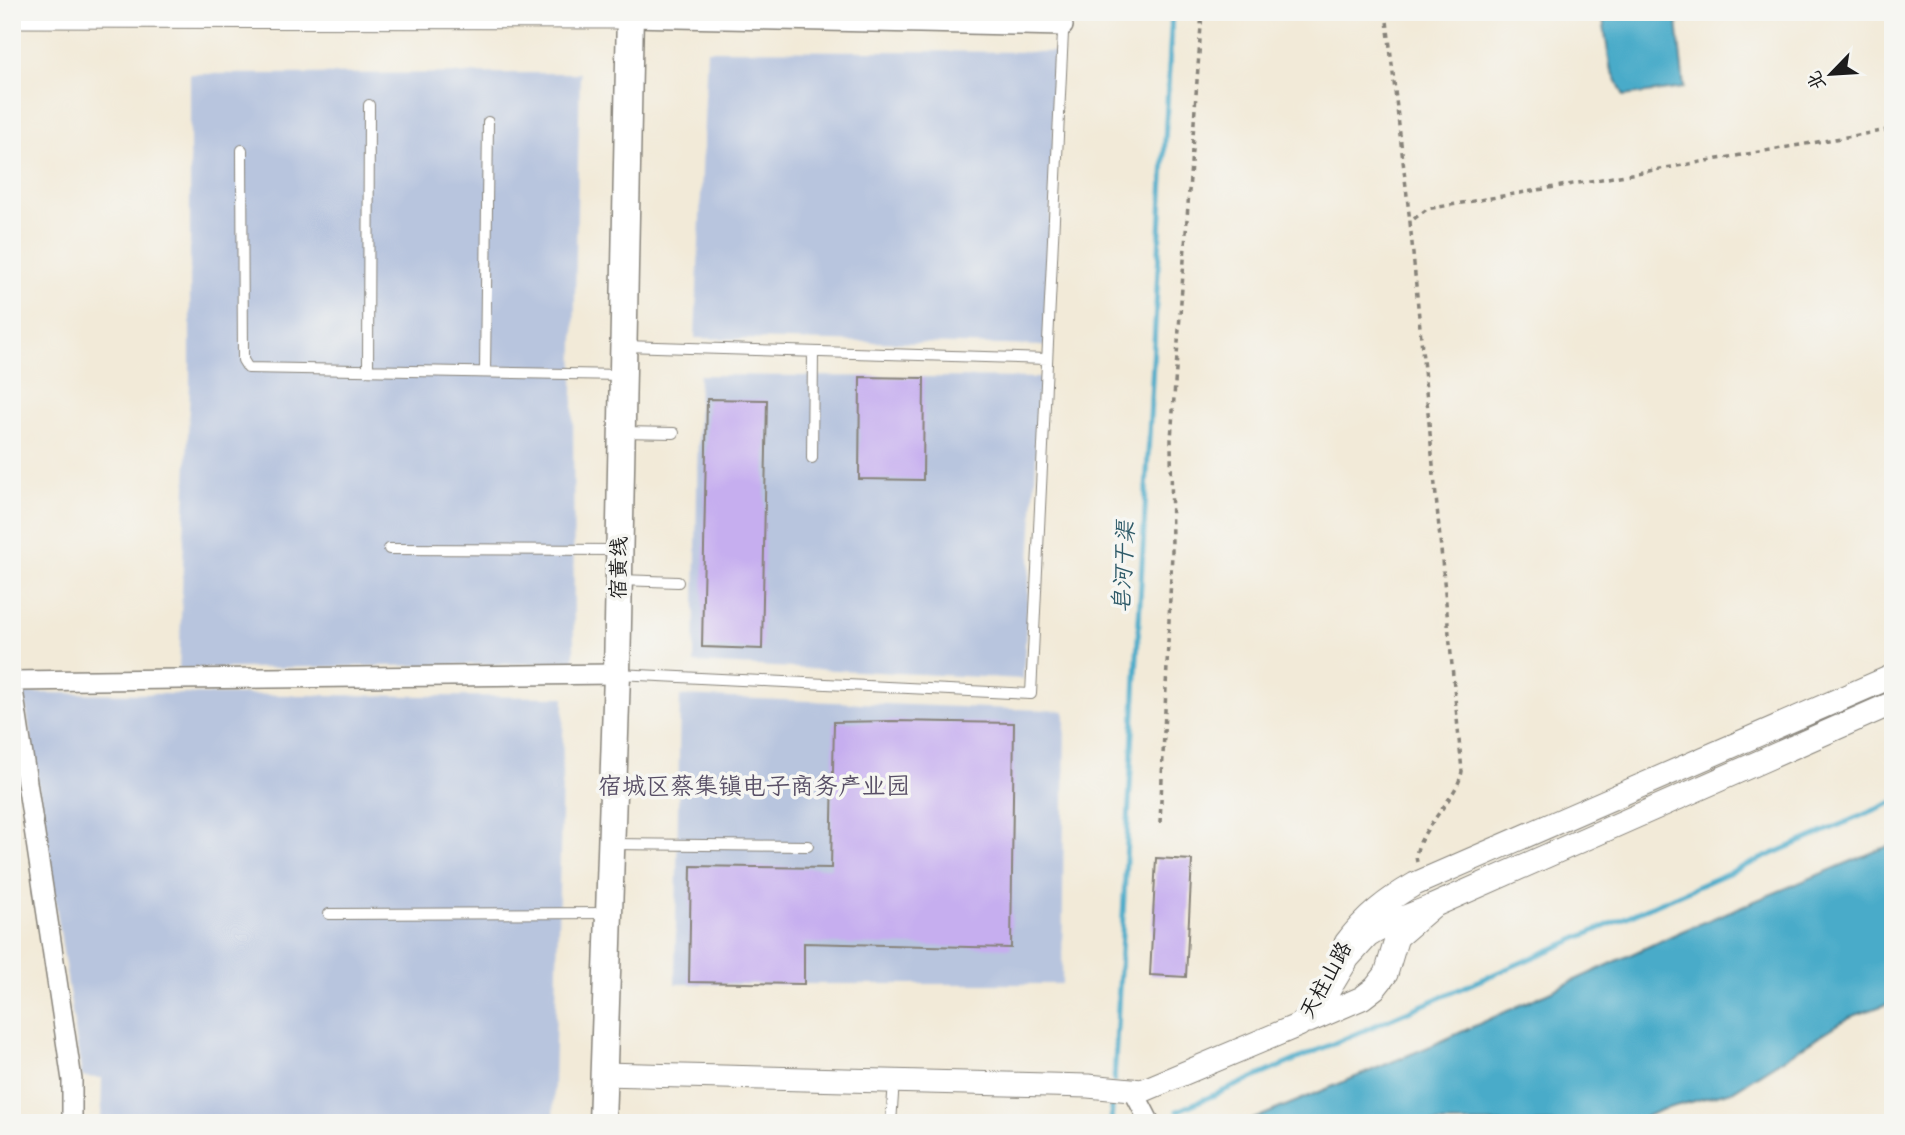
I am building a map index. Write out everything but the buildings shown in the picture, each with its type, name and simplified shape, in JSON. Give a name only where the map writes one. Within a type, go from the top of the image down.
[{"type":"main road","name":"宿黄线","points":[[602,1123],[617,674],[629,15]]},
{"type":"street","points":[[12,16],[629,15],[1064,19]]},
{"type":"street","points":[[72,1123],[72,1080],[12,682],[617,674]]},
{"type":"street","name":"天柱山路","points":[[1299,1025],[1337,955],[1361,924],[1388,899],[1422,881],[1893,676]]},
{"type":"street","name":"天柱山路","points":[[1299,1025],[1362,998],[1375,988],[1386,974],[1397,937],[1433,906],[1893,703]]},
{"type":"street","points":[[603,1074],[1088,1086],[1131,1091],[1148,1090],[1299,1025],[1318,1008],[1348,958],[1368,936],[1390,923],[1433,906]]},
{"type":"street","points":[[1131,1091],[1150,1123]]},
{"type":"lane","points":[[617,674],[1031,694],[1064,19]]},
{"type":"lane","points":[[368,370],[369,105]]},
{"type":"lane","points":[[485,372],[488,122]]},
{"type":"lane","points":[[242,150],[243,360],[248,368],[623,375]]},
{"type":"lane","points":[[623,346],[1047,359]]},
{"type":"lane","points":[[812,458],[813,352]]},
{"type":"lane","points":[[622,432],[674,433]]},
{"type":"lane","points":[[389,549],[620,550]]},
{"type":"lane","points":[[619,580],[678,582]]},
{"type":"lane","points":[[611,844],[808,846]]},
{"type":"lane","points":[[329,914],[609,913]]},
{"type":"lane","points":[[891,1123],[894,1081]]},
{"type":"path","points":[[1160,822],[1172,553],[1171,439],[1202,12]]},
{"type":"path","points":[[1386,12],[1410,222],[1462,771],[1460,785],[1417,846],[1415,855],[1422,881]]},
{"type":"path","points":[[1410,222],[1427,209],[1893,129]]},
{"type":"shaded area","points":[[707,50],[1057,52],[1046,346],[695,338]]},
{"type":"shaded area","points":[[580,73],[573,388],[574,663],[179,669],[190,384],[190,74]]},
{"type":"shaded area","points":[[699,375],[1041,378],[1023,679],[694,663]]},
{"type":"shaded area","points":[[24,693],[564,697],[553,1123],[101,1123],[102,1078],[82,1077]]},
{"type":"shaded area","points":[[680,696],[1065,711],[1062,984],[675,984]]},
{"type":"water","points":[[1602,12],[1676,12],[1684,88],[1624,96],[1610,66]]},
{"type":"water","points":[[1893,844],[1893,1002],[1850,1017],[1732,1091],[1660,1110],[1633,1123],[1244,1123],[1433,1045],[1682,931]]},
{"type":"waterway","name":"皂河干渠","points":[[1114,1081],[1172,12]]},
{"type":"waterway","points":[[1177,1111],[1893,802]]},
{"type":"waterway","name":"皂河干渠","points":[[1111,1123],[1113,1094]]},
{"type":"district","name":"宿城区蔡集镇电子商务产业园","points":[[754,786]]}]
